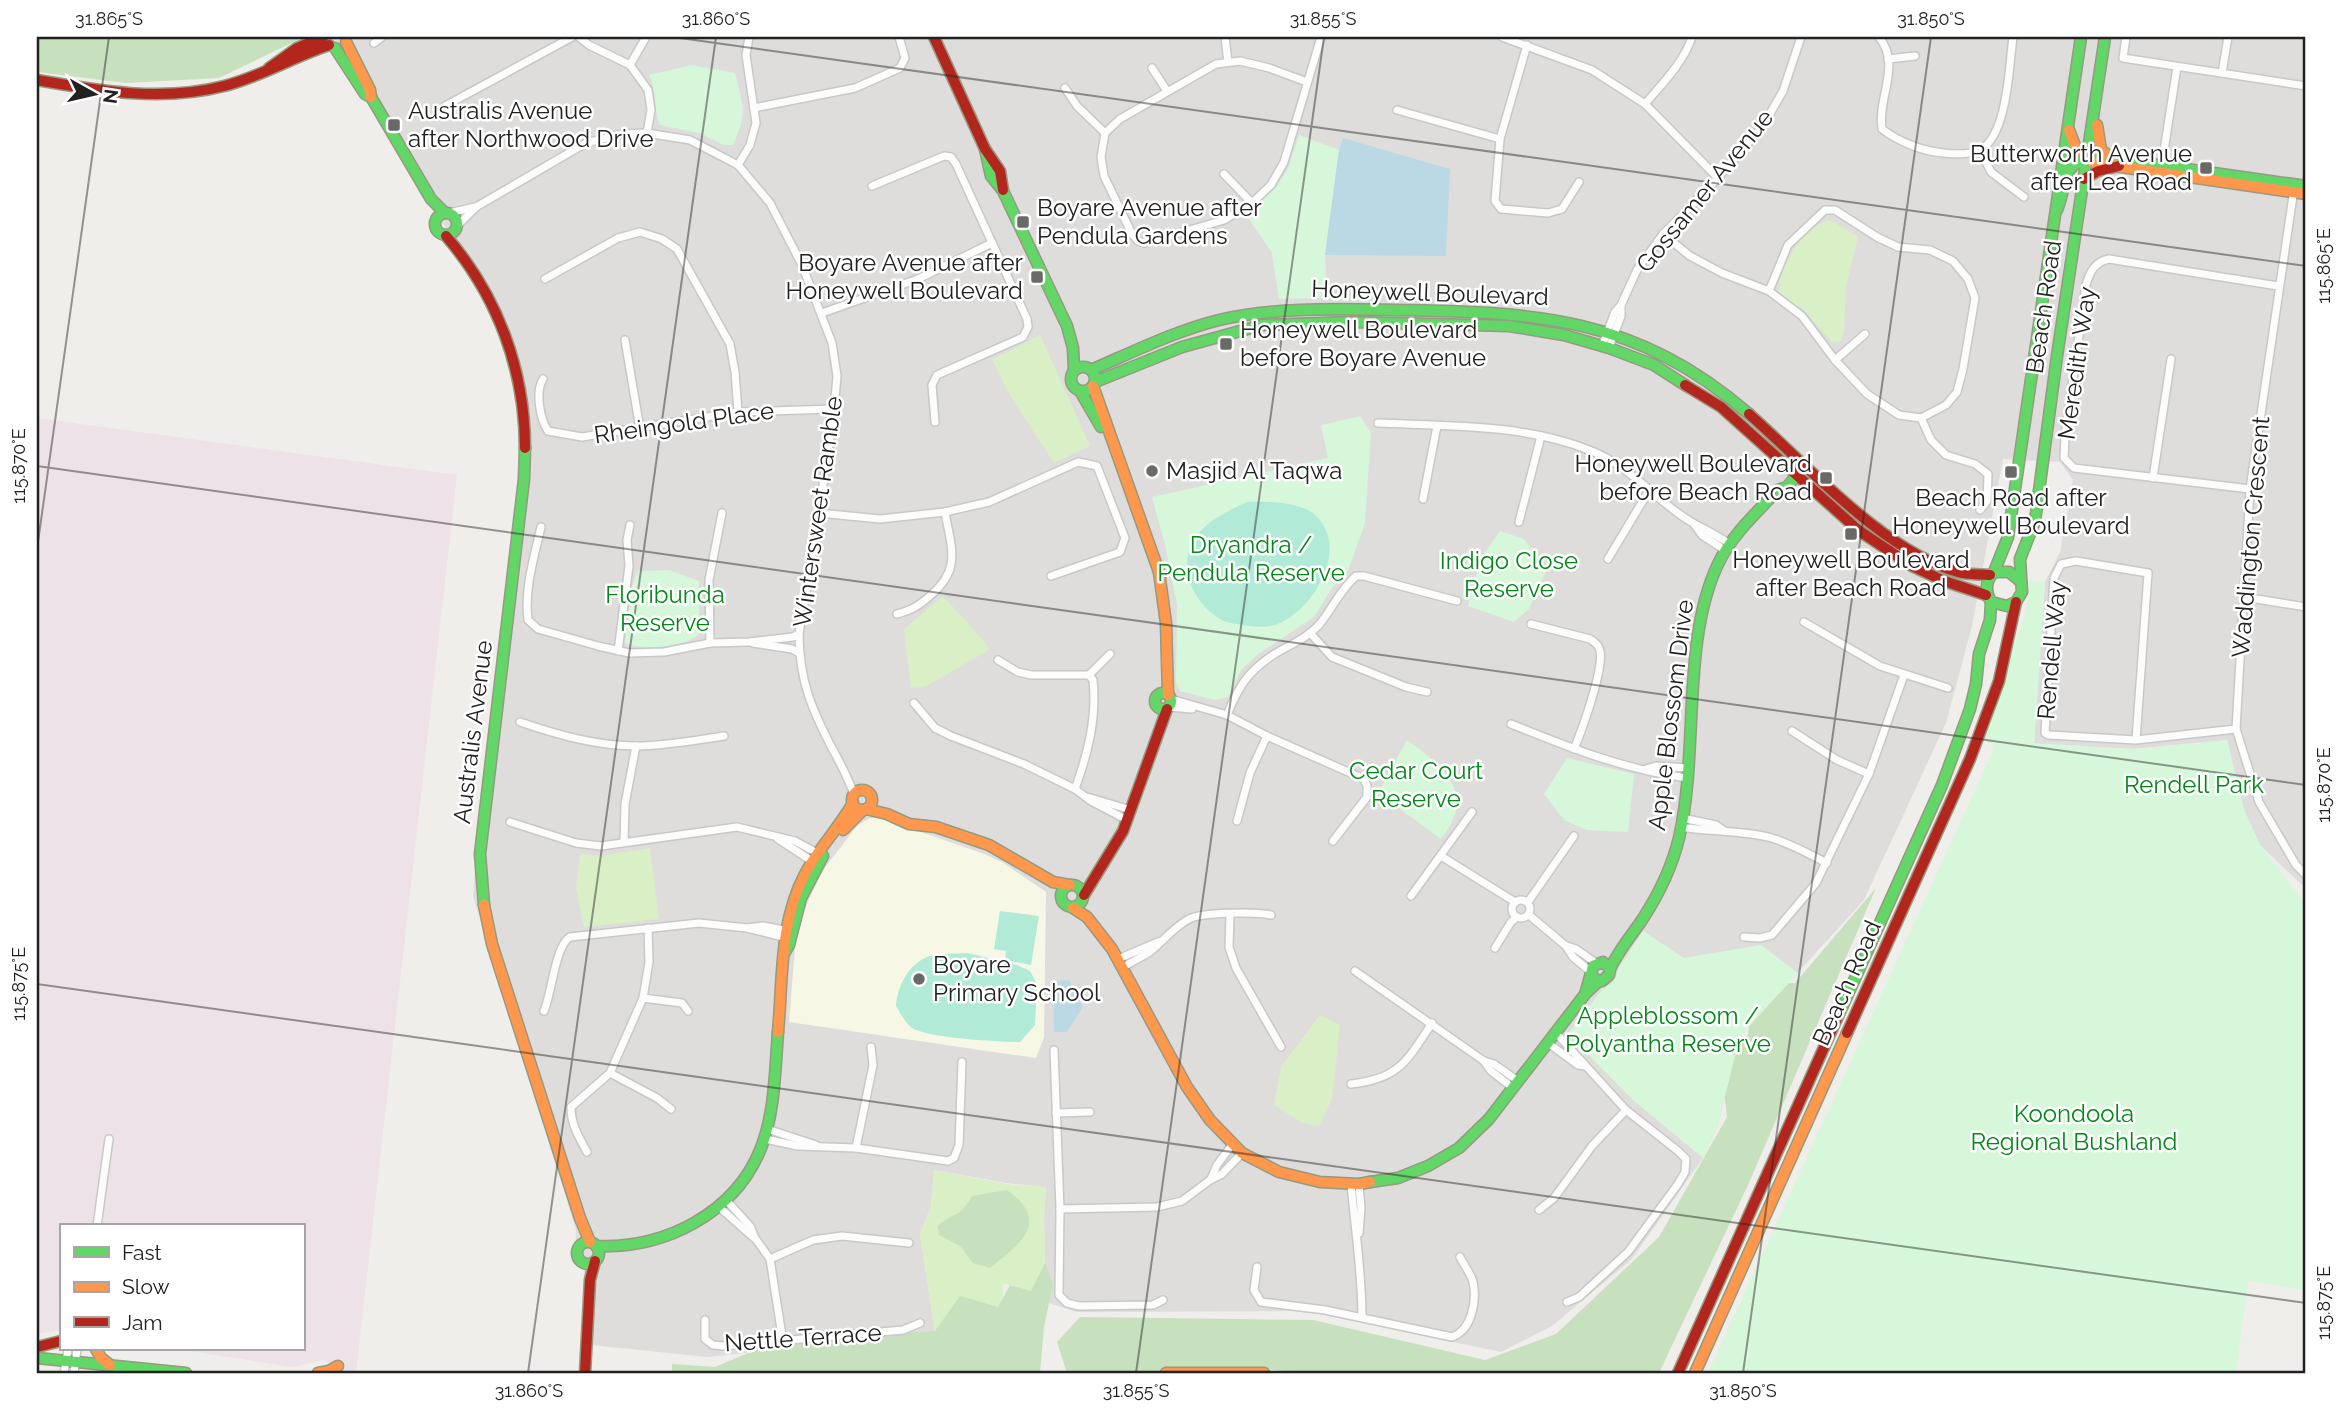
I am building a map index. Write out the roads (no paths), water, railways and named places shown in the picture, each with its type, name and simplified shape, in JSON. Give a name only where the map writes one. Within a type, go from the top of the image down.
[{"type":"street","points":[[374,43],[382,37]]},
{"type":"street","points":[[445,106],[572,37]]},
{"type":"street","points":[[579,37],[589,45],[631,65],[648,90],[651,110],[647,133]]},
{"type":"street","points":[[631,65],[646,37]]},
{"type":"street","points":[[738,164],[750,145],[756,123],[746,55],[749,37]]},
{"type":"street","points":[[754,108],[855,88],[900,68],[905,58],[899,37]]},
{"type":"street","points":[[934,37],[985,149],[991,176],[1003,191],[1067,326],[1083,369],[1094,374],[1094,384],[1112,436],[1111,441]]},
{"type":"street","points":[[1225,37],[1228,62]]},
{"type":"street","points":[[1307,82],[1240,61],[1216,64],[1120,119],[1105,133],[1101,157],[1104,176],[1138,241],[1145,243],[1224,220],[1252,202],[1271,184],[1284,162],[1321,37]]},
{"type":"street","points":[[1502,37],[1592,70],[1645,104],[1718,178]]},
{"type":"street","points":[[1645,104],[1665,80],[1692,37]]},
{"type":"street","name":"Gossamer Avenue","points":[[1606,346],[1615,312],[1637,270],[1663,234],[1718,178],[1763,126],[1783,91],[1801,37]]},
{"type":"street","points":[[1879,37],[1889,56],[1882,129],[1889,135],[1927,152],[1954,154],[1980,150],[2001,123],[2013,37]]},
{"type":"street","name":"Beach Road","points":[[1992,573],[2008,537],[2081,37]]},
{"type":"street","name":"Beach Road","points":[[2020,581],[2020,559],[2035,521],[2038,502],[2105,37]]},
{"type":"street","points":[[2126,37],[2123,58],[2306,86]]},
{"type":"street","points":[[2222,74],[2228,37]]},
{"type":"street","points":[[37,80],[112,93],[185,93],[246,79],[269,68],[296,48],[328,42],[341,47],[346,39]]},
{"type":"street","points":[[346,39],[371,97],[431,198],[455,218],[453,230],[436,230],[431,198]]},
{"type":"street","points":[[328,42],[365,94],[371,97]]},
{"type":"street","points":[[1527,45],[1500,139],[1494,201],[1501,209],[1548,214],[1562,209],[1580,182]]},
{"type":"street","points":[[1888,59],[1915,56]]},
{"type":"street","points":[[2162,168],[2177,67]]},
{"type":"street","points":[[1152,68],[1167,91]]},
{"type":"street","points":[[1065,88],[1077,106],[1105,133]]},
{"type":"street","points":[[2095,104],[2101,150],[2116,162]]},
{"type":"street","points":[[1397,110],[1500,139]]},
{"type":"street","points":[[2068,126],[2076,148],[2087,159]]},
{"type":"street","name":"Wintersweet Ramble","points":[[453,230],[476,207],[586,143],[622,134],[647,133],[690,141],[738,164],[770,203],[802,265],[822,313],[832,343],[837,376],[820,513],[799,635],[799,653],[801,676],[813,710],[855,796]]},
{"type":"street","points":[[1980,150],[1990,172],[2024,197]]},
{"type":"street","points":[[872,186],[944,156],[951,158],[1027,319],[1028,327],[1023,337],[937,375],[932,385],[935,422]]},
{"type":"street","points":[[2055,214],[2063,198],[2071,165],[2078,160],[2095,156],[2116,162],[2298,188],[2306,194]]},
{"type":"street","points":[[2084,180],[2116,162]]},
{"type":"street","points":[[1224,174],[1252,202]]},
{"type":"street","name":"Waddington Crescent","points":[[2298,188],[2278,286],[2250,489],[2236,729],[2259,802],[2296,865],[2306,875]]},
{"type":"street","name":"Wintersweet Ramble","points":[[447,213],[476,207]]},
{"type":"street","points":[[1663,234],[1690,256],[1722,273],[1769,291],[1802,316],[1835,360],[1867,394],[1899,415],[1921,418],[1946,405],[1957,392],[1975,298],[1968,279],[1953,261],[1930,250],[1898,247],[1835,210],[1825,210],[1788,245],[1769,291]]},
{"type":"street","points":[[436,219],[447,213]]},
{"type":"street","name":"Australis Avenue","points":[[453,230],[461,251],[497,314],[510,350],[519,385],[526,438],[524,479],[481,844],[482,895],[492,944],[592,1250],[585,1373]]},
{"type":"street","points":[[545,279],[618,238],[639,232],[662,239],[677,250],[730,344],[738,412]]},
{"type":"street","points":[[822,313],[918,279],[992,243]]},
{"type":"street","name":"Meredith Way","points":[[2250,489],[2074,468],[2064,458],[2065,436],[2086,285],[2098,263],[2109,259],[2278,286]]},
{"type":"street","points":[[1299,324],[1300,309]]},
{"type":"street","name":"Honeywell Boulevard","points":[[1083,369],[1233,317],[1300,309],[1512,313],[1566,320],[1611,333],[1658,352],[1727,396],[1866,520],[1919,556],[1943,566],[1978,575],[1992,573]]},
{"type":"street","points":[[1394,323],[1395,310]]},
{"type":"street","name":"Honeywell Boulevard","points":[[1094,384],[1182,348],[1262,325],[1394,323],[1509,326],[1564,335],[1606,346],[1654,365],[1721,407],[1858,530],[1924,572],[1989,599]]},
{"type":"street","points":[[1835,360],[1865,334]]},
{"type":"street","points":[[1176,335],[1182,348]]},
{"type":"street","points":[[625,340],[640,429]]},
{"type":"street","points":[[2153,478],[2171,359]]},
{"type":"street","points":[[1073,908],[1077,907],[1084,897],[1091,877],[1121,834],[1129,815],[1165,702],[1166,663],[1166,623],[1159,572],[1111,441],[1093,410],[1071,382],[1083,369]]},
{"type":"street","name":"Rheingold Place","points":[[543,379],[539,386],[542,422],[548,431],[582,437],[738,412],[834,409]]},
{"type":"street","points":[[1080,391],[1089,390],[1094,384]]},
{"type":"street","points":[[1921,418],[1931,440],[1946,455],[1975,464],[1988,474],[1987,501],[1980,510]]},
{"type":"street","points":[[1378,423],[1541,436],[1590,450],[1630,471],[1693,523],[1728,547]]},
{"type":"street","points":[[1423,499],[1437,426]]},
{"type":"street","points":[[1519,522],[1541,436]]},
{"type":"street","points":[[820,513],[880,519],[945,512],[989,502],[1078,462],[1097,466],[1125,537],[1120,552],[1051,576]]},
{"type":"street","name":"Apple Blossom Drive","points":[[1598,970],[1616,953],[1638,925],[1660,890],[1672,859],[1681,823],[1703,606],[1716,571],[1728,547],[1779,490],[1787,487],[1802,462]]},
{"type":"street","points":[[1608,559],[1650,489]]},
{"type":"street","points":[[897,614],[915,609],[950,576],[952,553],[945,512]]},
{"type":"street","points":[[710,643],[709,580],[722,513]]},
{"type":"street","points":[[618,651],[629,566],[629,524]]},
{"type":"street","points":[[541,527],[527,611],[528,620],[538,629],[618,651],[647,653],[710,643],[749,642],[799,635]]},
{"type":"street","points":[[1894,539],[1910,558],[1925,566],[1924,572]]},
{"type":"street","name":"Rendell Way","points":[[2136,740],[2148,573],[2076,561],[2061,564],[2054,578],[2045,733],[2136,740],[2236,729]]},
{"type":"street","points":[[1992,573],[2015,574],[2020,581],[2022,592],[2016,602],[2007,606],[1989,599],[1986,582],[1992,573]]},
{"type":"street","points":[[1227,715],[1237,690],[1253,670],[1310,634],[1356,576],[1457,601]]},
{"type":"street","points":[[2244,597],[2306,607]]},
{"type":"street","name":"Beach Road","points":[[1678,1373],[1942,785],[1970,709],[1979,654],[1990,621],[1989,599]]},
{"type":"street","name":"Beach Road","points":[[1695,1373],[1970,759],[1998,681],[2016,602]]},
{"type":"street","points":[[1804,622],[1823,631],[1861,657],[1904,676],[1948,688]]},
{"type":"street","points":[[1531,624],[1590,639],[1598,644],[1601,654],[1589,711],[1574,749]]},
{"type":"street","points":[[1310,634],[1332,657],[1406,687],[1427,692]]},
{"type":"street","points":[[749,642],[792,649],[799,653]]},
{"type":"street","points":[[998,660],[1018,672],[1031,675],[1088,675],[1110,654]]},
{"type":"street","points":[[1075,789],[1093,724],[1093,680],[1088,675]]},
{"type":"street","points":[[1744,937],[1760,938],[1772,935],[1816,883],[1869,774],[1904,676]]},
{"type":"street","points":[[1165,702],[1227,715],[1364,779],[1367,797],[1333,841]]},
{"type":"street","points":[[914,703],[935,728],[1024,764],[1086,797],[1129,815]]},
{"type":"street","points":[[520,722],[565,737],[606,744],[658,746],[724,736]]},
{"type":"street","points":[[1511,724],[1619,764],[1645,769],[1656,766],[1687,773]]},
{"type":"street","points":[[1792,731],[1837,760],[1869,774]]},
{"type":"street","points":[[1237,821],[1250,773],[1267,736]]},
{"type":"street","points":[[624,842],[625,804],[636,746]]},
{"type":"street","points":[[818,859],[867,807],[869,793],[855,796]]},
{"type":"street","points":[[855,796],[856,808],[867,807],[909,824],[924,824],[989,845],[1053,882],[1081,888],[1087,916],[1120,964],[1187,1087],[1210,1120],[1242,1153],[1288,1175],[1320,1182],[1355,1184],[1413,1174],[1459,1147],[1489,1119],[1586,993],[1598,970],[1573,957],[1566,946],[1529,915]]},
{"type":"street","points":[[583,1262],[588,1264],[592,1250],[682,1231],[706,1219],[723,1204],[752,1166],[766,1134],[788,935],[818,859],[840,826],[855,796]]},
{"type":"street","points":[[1411,896],[1472,812]]},
{"type":"street","points":[[510,822],[576,843],[601,846],[737,827],[775,836],[818,859]]},
{"type":"street","points":[[1681,823],[1716,825],[1723,830],[1772,838],[1826,863]]},
{"type":"street","points":[[1528,902],[1574,836]]},
{"type":"street","points":[[1441,856],[1515,902]]},
{"type":"street","points":[[1061,897],[1063,889],[1091,877]]},
{"type":"street","points":[[1053,882],[1065,905],[1087,916]]},
{"type":"street","points":[[1515,902],[1528,902],[1531,908],[1529,915],[1517,917],[1512,909],[1515,902]]},
{"type":"street","points":[[1120,964],[1153,950],[1159,942],[1189,919],[1203,914],[1257,912],[1271,915]]},
{"type":"street","points":[[1230,915],[1230,947],[1236,968],[1281,1047]]},
{"type":"street","points":[[1494,948],[1517,917]]},
{"type":"street","points":[[544,1011],[565,940],[570,937],[699,923],[788,935]]},
{"type":"street","points":[[587,1152],[575,1131],[571,1107],[610,1073],[643,998],[649,962],[648,928]]},
{"type":"street","points":[[1355,971],[1484,1060],[1494,1064],[1515,1084]]},
{"type":"street","points":[[643,998],[682,1003],[688,1011]]},
{"type":"street","points":[[1351,1084],[1371,1082],[1389,1075],[1408,1059],[1432,1023]]},
{"type":"street","points":[[1556,1033],[1626,1111],[1686,1159],[1685,1172],[1678,1184],[1628,1252],[1579,1297],[1567,1302]]},
{"type":"street","points":[[1548,1043],[1578,1065],[1585,1066]]},
{"type":"street","points":[[856,1148],[873,1065],[872,1047]]},
{"type":"street","points":[[1054,1050],[1060,1209],[1059,1295],[1067,1303],[1079,1307],[1153,1305],[1163,1300]]},
{"type":"street","points":[[766,1134],[798,1146],[856,1148],[948,1161],[954,1158],[959,1145],[962,1062]]},
{"type":"street","points":[[610,1073],[657,1098],[671,1109]]},
{"type":"street","points":[[1539,1210],[1554,1198],[1592,1146],[1626,1111]]},
{"type":"street","points":[[1056,1113],[1090,1112]]},
{"type":"street","points":[[97,1224],[109,1139]]},
{"type":"street","points":[[1210,1180],[1232,1145]]},
{"type":"street","points":[[1060,1209],[1157,1207],[1182,1201],[1222,1174],[1242,1153]]},
{"type":"street","points":[[1355,1184],[1361,1208],[1358,1237],[1362,1317]]},
{"type":"street","points":[[723,1204],[755,1238],[770,1259],[783,1342]]},
{"type":"street","points":[[770,1259],[813,1240],[842,1236],[909,1243]]},
{"type":"street","name":"Australis Avenue","points":[[590,1280],[577,1253],[592,1250]]},
{"type":"street","points":[[1257,1267],[1254,1290],[1261,1302],[1325,1310],[1452,1337],[1460,1334],[1466,1326],[1474,1302],[1472,1281],[1460,1257]]},
{"type":"street","name":"Nettle Terrace","points":[[705,1320],[705,1339],[713,1345],[723,1346],[903,1330],[920,1323]]},
{"type":"street","points":[[37,1347],[60,1341]]},
{"type":"street","points":[[97,1350],[110,1366]]},
{"type":"street","points":[[37,1358],[72,1366],[110,1366],[186,1373]]},
{"type":"street","name":"Australis Avenue","points":[[579,1373],[584,1360]]},
{"type":"street","points":[[64,1373],[72,1366]]},
{"type":"street","points":[[318,1373],[338,1366]]},
{"type":"street","points":[[1166,1373],[1264,1373]]},
{"type":"water","points":[[1343,138],[1450,169],[1446,256],[1325,255],[1339,150]]},
{"type":"water","points":[[1069,980],[1083,1007],[1067,1032],[1054,1032],[1053,981]]},
{"type":"place","name":"Australis Avenue after Northwood Drive","points":[[394,125]]},
{"type":"place","name":"Butterworth Avenue after Lea Road","points":[[2206,168]]},
{"type":"place","name":"Boyare Avenue after Pendula Gardens","points":[[1023,222]]},
{"type":"place","name":"Boyare Avenue after Honeywell Boulevard","points":[[1037,277]]},
{"type":"place","name":"Honeywell Boulevard before Boyare Avenue","points":[[1226,344]]},
{"type":"place","name":"Masjid Al Taqwa","points":[[1152,471]]},
{"type":"place","name":"Beach Road after Honeywell Boulevard","points":[[2011,472]]},
{"type":"place","name":"Honeywell Boulevard before Beach Road","points":[[1826,478]]},
{"type":"place","name":"Honeywell Boulevard after Beach Road","points":[[1851,534]]},
{"type":"place","name":"Boyare Primary School","points":[[919,979]]},
{"type":"park label","name":"Dryandra / Pendula Reserve","points":[[1251,559]]},
{"type":"park label","name":"Indigo Close Reserve","points":[[1509,575]]},
{"type":"park label","name":"Floribunda Reserve","points":[[665,609]]},
{"type":"park label","name":"Cedar Court Reserve","points":[[1416,785]]},
{"type":"park label","name":"Rendell Park","points":[[2194,785]]},
{"type":"park label","name":"Appleblossom / Polyantha Reserve","points":[[1668,1030]]},
{"type":"park label","name":"Koondoola Regional Bushland","points":[[2074,1128]]}]
